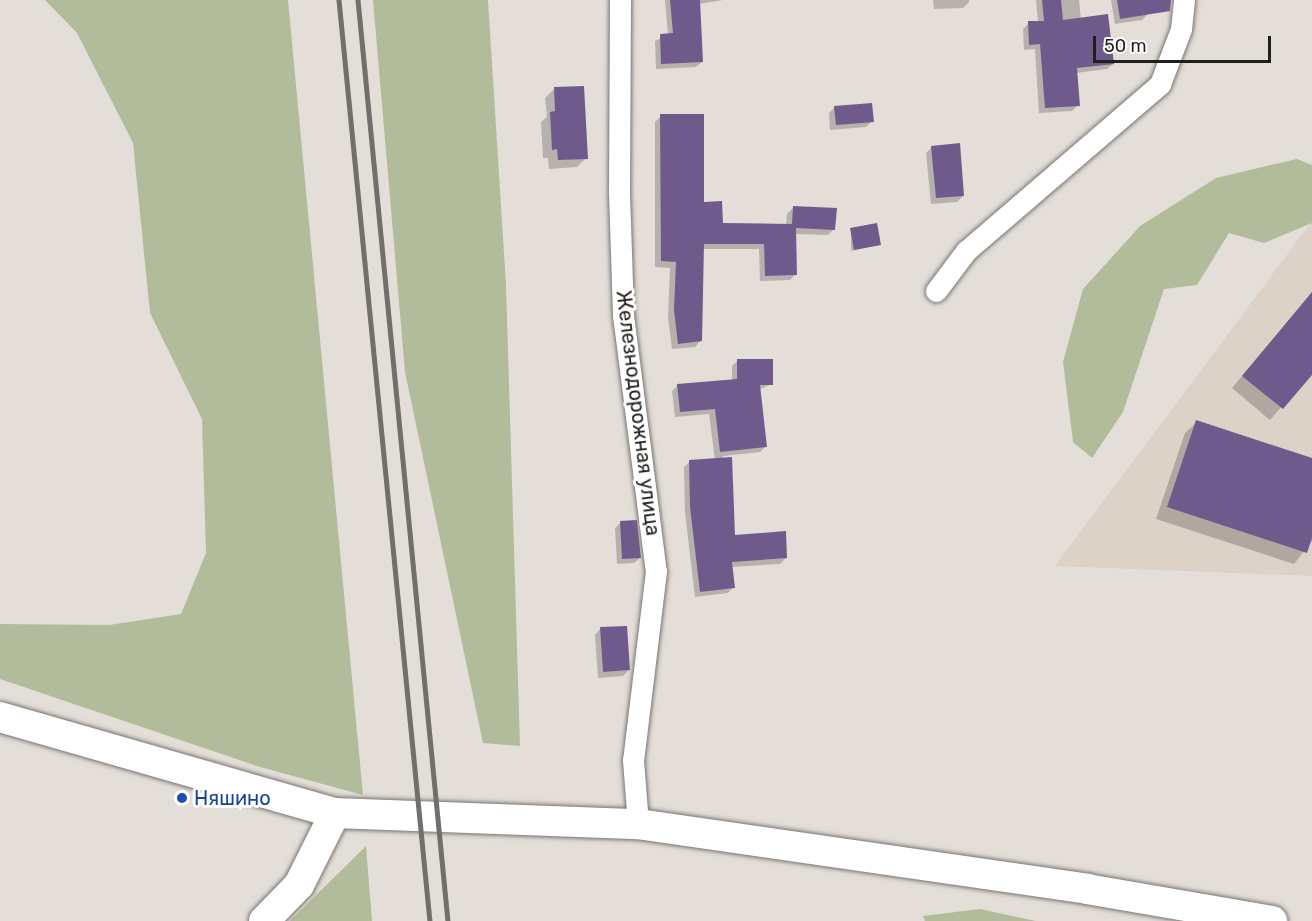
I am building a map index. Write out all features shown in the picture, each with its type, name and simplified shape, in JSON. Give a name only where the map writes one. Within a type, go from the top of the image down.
[{"type":"street","name":"Железнодорожная улица","points":[[620,0],[619,192],[623,315],[656,571],[633,760],[638,824]]},
{"type":"street","points":[[936,291],[966,251],[1160,84],[1181,29],[1184,0]]},
{"type":"street","points":[[0,717],[335,813],[386,816],[497,816],[638,824],[1075,887],[1272,921]]},
{"type":"street","points":[[264,921],[299,885],[335,813]]},
{"type":"shaded area","points":[[1312,221],[1312,576],[1055,566]]},
{"type":"green space","points":[[45,0],[288,0],[363,795],[260,767],[0,679],[0,624],[109,625],[181,614],[206,553],[202,419],[150,313],[133,143],[77,33]]},
{"type":"green space","points":[[373,0],[488,0],[506,285],[520,746],[483,743],[405,372]]},
{"type":"green space","points":[[1297,159],[1312,165],[1312,223],[1264,243],[1229,233],[1197,285],[1164,289],[1123,412],[1092,458],[1073,442],[1063,362],[1083,289],[1140,226],[1216,178]]},
{"type":"green space","points":[[366,846],[372,921],[290,921]]},
{"type":"green space","points":[[980,909],[1036,921],[925,921],[923,916]]},
{"type":"building","points":[[670,0],[700,0],[703,62],[661,64],[660,34],[673,33]]},
{"type":"building","points":[[1042,0],[1061,0],[1063,20],[1108,14],[1114,64],[1077,68],[1080,106],[1045,108],[1040,44],[1029,45],[1028,21],[1044,21]]},
{"type":"building","points":[[1117,0],[1171,0],[1170,11],[1120,19]]},
{"type":"building","points":[[584,86],[588,159],[558,160],[557,149],[552,150],[550,112],[555,111],[554,87]]},
{"type":"building","points":[[872,103],[874,122],[836,125],[834,106]]},
{"type":"building","points":[[660,114],[704,114],[704,202],[722,201],[723,223],[792,224],[793,206],[837,208],[835,230],[796,228],[797,275],[765,276],[764,244],[704,244],[702,341],[678,344],[674,310],[676,262],[661,261]]},
{"type":"building","points":[[960,143],[964,196],[936,198],[931,146]]},
{"type":"building","points":[[877,223],[881,245],[854,250],[850,228]]},
{"type":"building","points":[[1312,292],[1312,375],[1283,409],[1242,376]]},
{"type":"building","points":[[737,359],[773,359],[773,385],[760,385],[767,447],[720,452],[715,409],[680,412],[677,384],[737,379]]},
{"type":"building","points":[[1196,420],[1312,458],[1312,538],[1307,553],[1167,507]]},
{"type":"building","points":[[732,457],[735,535],[786,531],[787,558],[732,562],[735,588],[700,592],[690,507],[689,460]]},
{"type":"building","points":[[637,520],[641,558],[622,559],[620,521]]},
{"type":"building","points":[[627,626],[630,670],[603,672],[600,627]]},
{"type":"railway","points":[[339,0],[430,921]]},
{"type":"railway","points":[[358,0],[448,921]]},
{"type":"place","name":"Няшино","points":[[182,798]]}]
